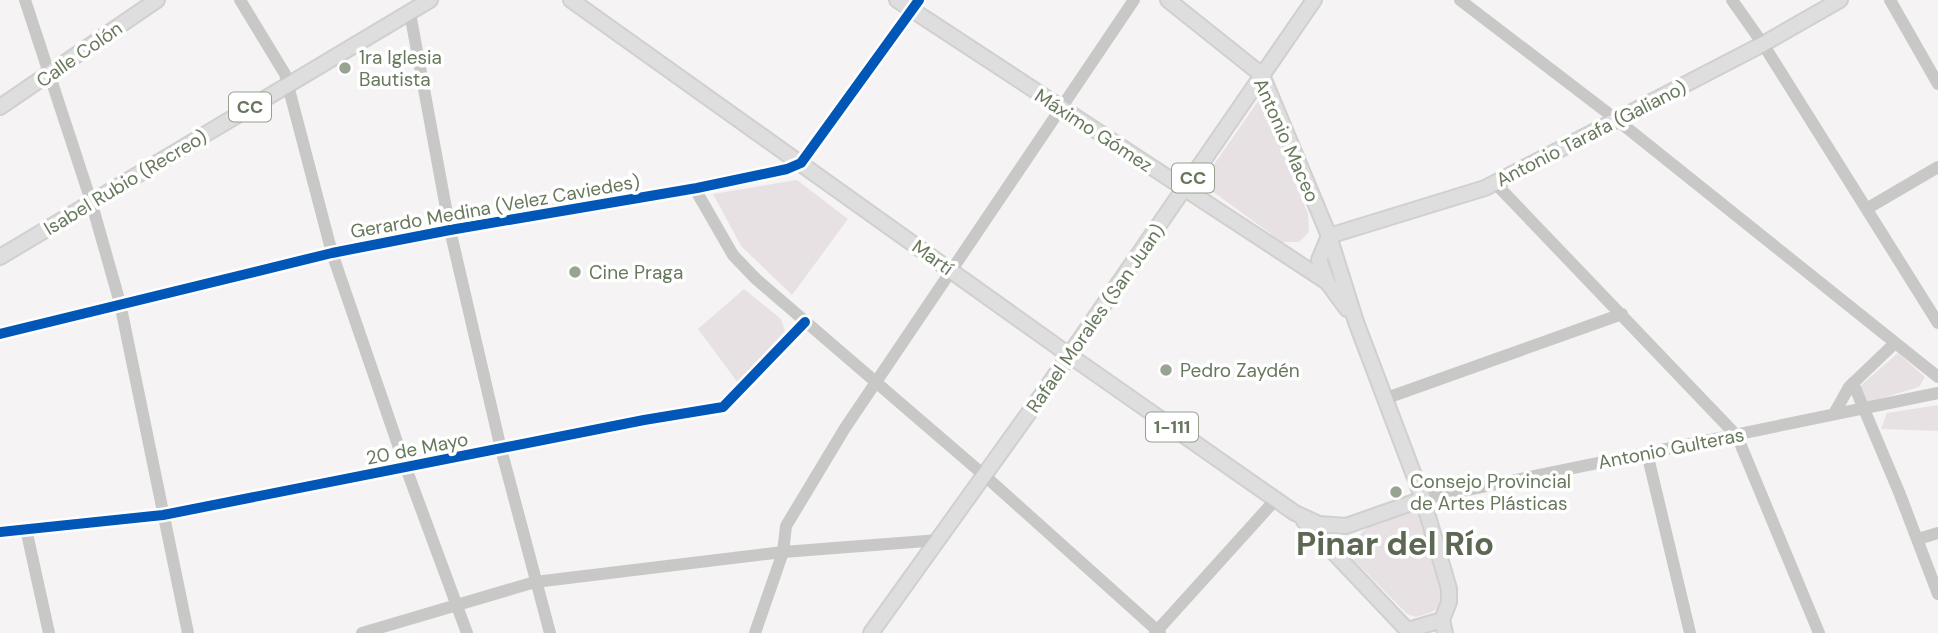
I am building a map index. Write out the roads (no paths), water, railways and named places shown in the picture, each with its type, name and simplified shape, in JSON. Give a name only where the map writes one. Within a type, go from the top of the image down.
[{"type":"main road","name":"Calle Colón","points":[[0,107],[157,0]]},
{"type":"main road","name":"Isabel Rubio (Recreo)","points":[[0,257],[430,0]]},
{"type":"main road","name":"Martí","points":[[571,0],[1069,355],[1296,513]]},
{"type":"main road","name":"Máximo Gómez","points":[[897,0],[915,5],[1060,107],[1327,282]]},
{"type":"main road","name":"Antonio Maceo","points":[[1168,0],[1262,75],[1329,236],[1356,322],[1423,499]]},
{"type":"main road","name":"Rafael Morales (San Juan)","points":[[872,633],[985,476],[1314,0]]},
{"type":"main road","name":"Antonio Tarafa (Galiano)","points":[[1329,236],[1485,188],[1763,44],[1840,0]]},
{"type":"main road","name":"Antonio Maceo","points":[[1329,236],[1319,260],[1327,282],[1356,322]]},
{"type":"main road","name":"Antonio Gulteras","points":[[1296,513],[1319,524],[1346,526],[1423,499]]},
{"type":"main road","name":"1-111","points":[[1296,513],[1409,632],[1443,626],[1449,602],[1450,589],[1423,499]]},
{"type":"main road","points":[[1340,557],[1339,539],[1346,526]]},
{"type":"street","points":[[25,0],[91,201],[120,303],[188,633]]},
{"type":"street","points":[[240,0],[285,74],[332,253],[406,468],[467,633]]},
{"type":"street","points":[[755,633],[783,552],[786,526],[845,428],[1134,0]]},
{"type":"street","points":[[1460,0],[1617,120],[1938,377]]},
{"type":"street","points":[[1732,0],[1868,208],[1938,323]]},
{"type":"street","points":[[1890,0],[1938,85]]},
{"type":"street","points":[[801,163],[915,5]]},
{"type":"street","points":[[410,13],[450,230],[501,449],[550,633]]},
{"type":"street","name":"Gerardo Medina (Velez Caviedes)","points":[[0,334],[332,253],[695,188],[779,171],[801,163]]},
{"type":"street","points":[[1868,208],[1938,167]]},
{"type":"street","points":[[1495,183],[1737,436],[1819,633]]},
{"type":"street","points":[[695,188],[733,255],[756,279],[985,476],[1157,632],[1276,499]]},
{"type":"street","points":[[1384,399],[1622,314]]},
{"type":"street","name":"20 de Mayo","points":[[0,532],[163,515],[723,407],[805,322]]},
{"type":"street","points":[[1834,414],[1849,387],[1895,343]]},
{"type":"street","points":[[1853,383],[1866,408],[1938,594]]},
{"type":"street","name":"Antonio Gulteras","points":[[1423,499],[1938,393]]},
{"type":"street","points":[[1647,453],[1690,633]]},
{"type":"street","points":[[26,529],[49,633]]},
{"type":"street","points":[[1918,539],[1938,533]]},
{"type":"street","points":[[362,633],[535,582],[783,552],[939,540]]},
{"type":"place","name":"1ra Iglesia Bautista","points":[[345,68]]},
{"type":"place","name":"Cine Praga","points":[[575,272]]},
{"type":"place","name":"Pedro Zaydén","points":[[1166,370]]},
{"type":"place","name":"Consejo Provincial de Artes Plásticas","points":[[1396,492]]},
{"type":"district","name":"Pinar del Río","points":[[1395,543]]}]
